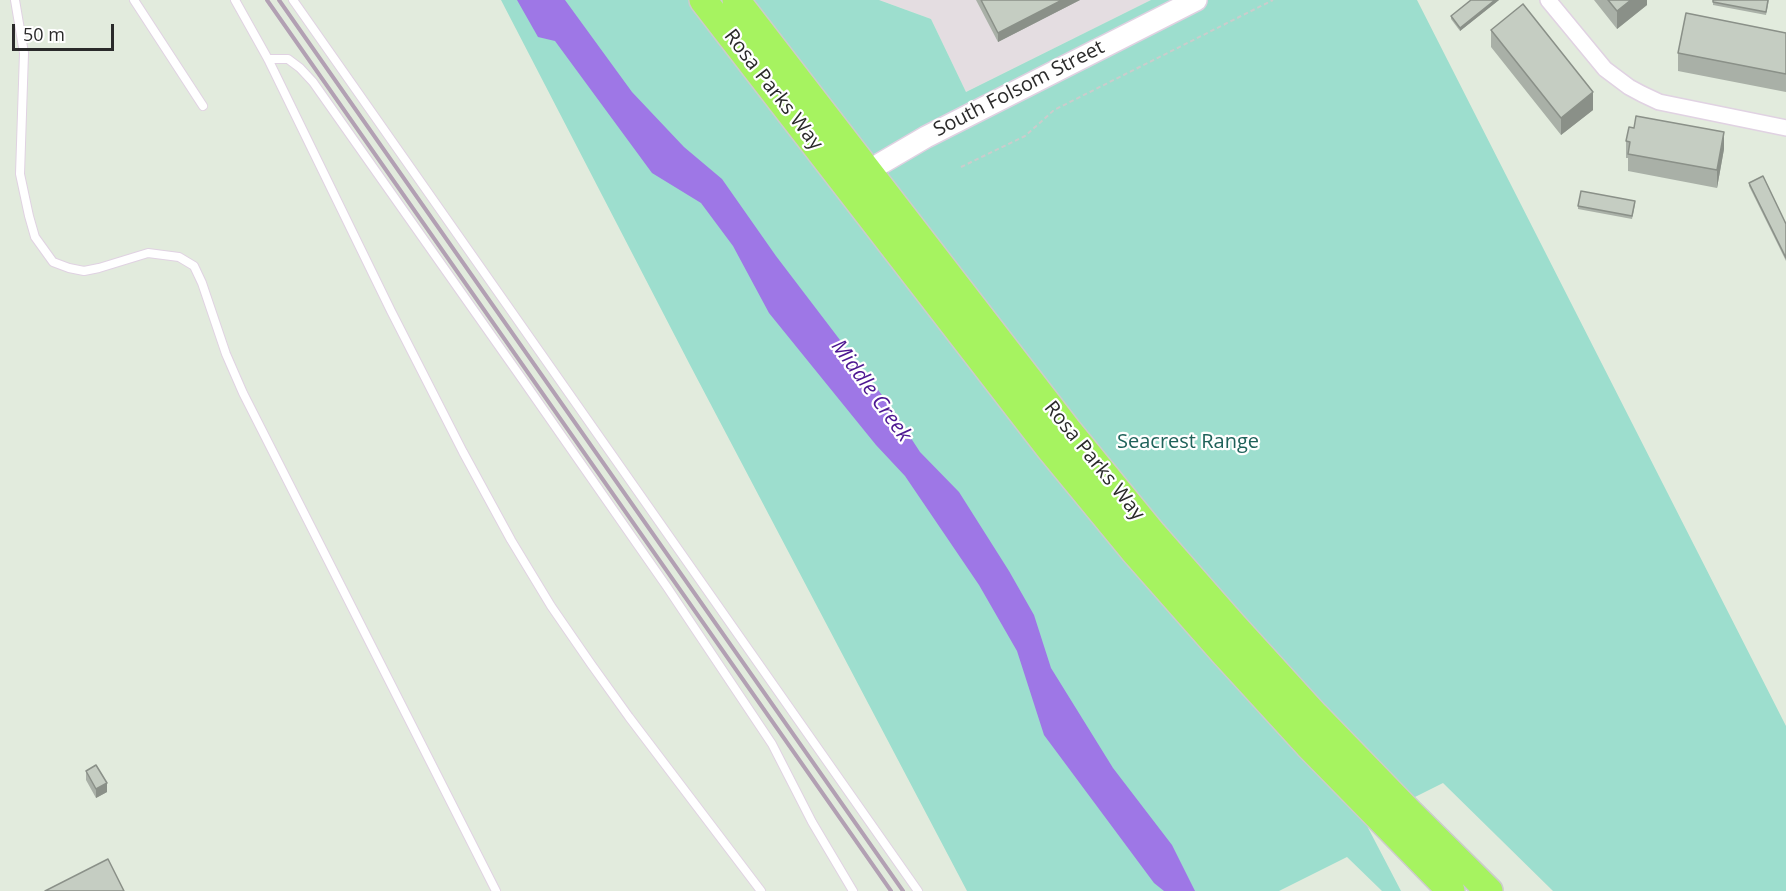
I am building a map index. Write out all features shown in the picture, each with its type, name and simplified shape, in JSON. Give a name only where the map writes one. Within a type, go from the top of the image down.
[{"type":"highway","name":"Rosa Parks Way","points":[[703,0],[858,179],[1153,534],[1232,624],[1315,715],[1489,891]]},
{"type":"highway","name":"Rosa Parks Way","points":[[736,0],[858,179],[1050,449],[1133,550],[1223,652],[1308,745],[1451,891]]},
{"type":"street","name":"South Folsom Street","points":[[858,179],[926,136],[1196,0]]},
{"type":"street","points":[[1548,0],[1605,69],[1642,94],[1659,102],[1786,128]]},
{"type":"lane","points":[[15,0],[24,53],[20,174],[35,237],[53,262],[84,271],[148,253],[179,257],[194,266],[226,354],[243,393],[496,891]]},
{"type":"lane","points":[[134,0],[203,106]]},
{"type":"lane","points":[[235,0],[268,59],[391,311],[463,452],[511,540],[551,606],[591,664],[761,891]]},
{"type":"lane","points":[[292,0],[918,891]]},
{"type":"lane","points":[[268,59],[288,59],[314,82],[527,385],[733,685],[772,744],[812,822],[853,891]]},
{"type":"path","points":[[961,167],[1025,136],[1054,110],[1273,0]]},
{"type":"shaded area","points":[[879,0],[1151,0],[966,92],[931,19]]},
{"type":"green space","name":"Seacrest Range","points":[[501,0],[879,0],[931,19],[966,92],[1151,0],[1417,0],[1786,726],[1786,891],[1553,891],[1443,783],[1365,822],[1401,891],[1382,891],[1347,857],[1279,891],[967,891]]},
{"type":"water","name":"Middle Creek","points":[[517,0],[565,0],[632,92],[684,147],[722,179],[776,256],[888,403],[920,452],[959,492],[1034,615],[1051,668],[1113,768],[1172,845],[1195,891],[1164,891],[1154,883],[1044,735],[1017,651],[979,585],[905,476],[876,445],[769,313],[733,246],[701,203],[652,173],[555,41],[538,37]]},
{"type":"building","points":[[981,0],[1062,0],[998,33]]},
{"type":"building","points":[[1471,0],[1495,0],[1460,28],[1451,16]]},
{"type":"building","points":[[1608,0],[1631,0],[1617,11]]},
{"type":"building","points":[[1713,0],[1768,0],[1766,12],[1713,2]]},
{"type":"building","points":[[1523,4],[1593,92],[1561,118],[1491,30]]},
{"type":"building","points":[[1686,13],[1786,33],[1786,74],[1678,53]]},
{"type":"building","points":[[1636,116],[1724,132],[1717,170],[1628,154],[1630,142],[1626,141],[1629,127],[1634,128]]},
{"type":"building","points":[[1763,176],[1786,224],[1786,258],[1749,183]]},
{"type":"building","points":[[1581,191],[1635,201],[1632,216],[1578,206]]},
{"type":"building","points":[[96,765],[107,783],[96,789],[86,771]]},
{"type":"building","points":[[108,859],[124,891],[45,891]]},
{"type":"railway","points":[[267,0],[891,891]]},
{"type":"railway","points":[[279,0],[903,891]]}]
